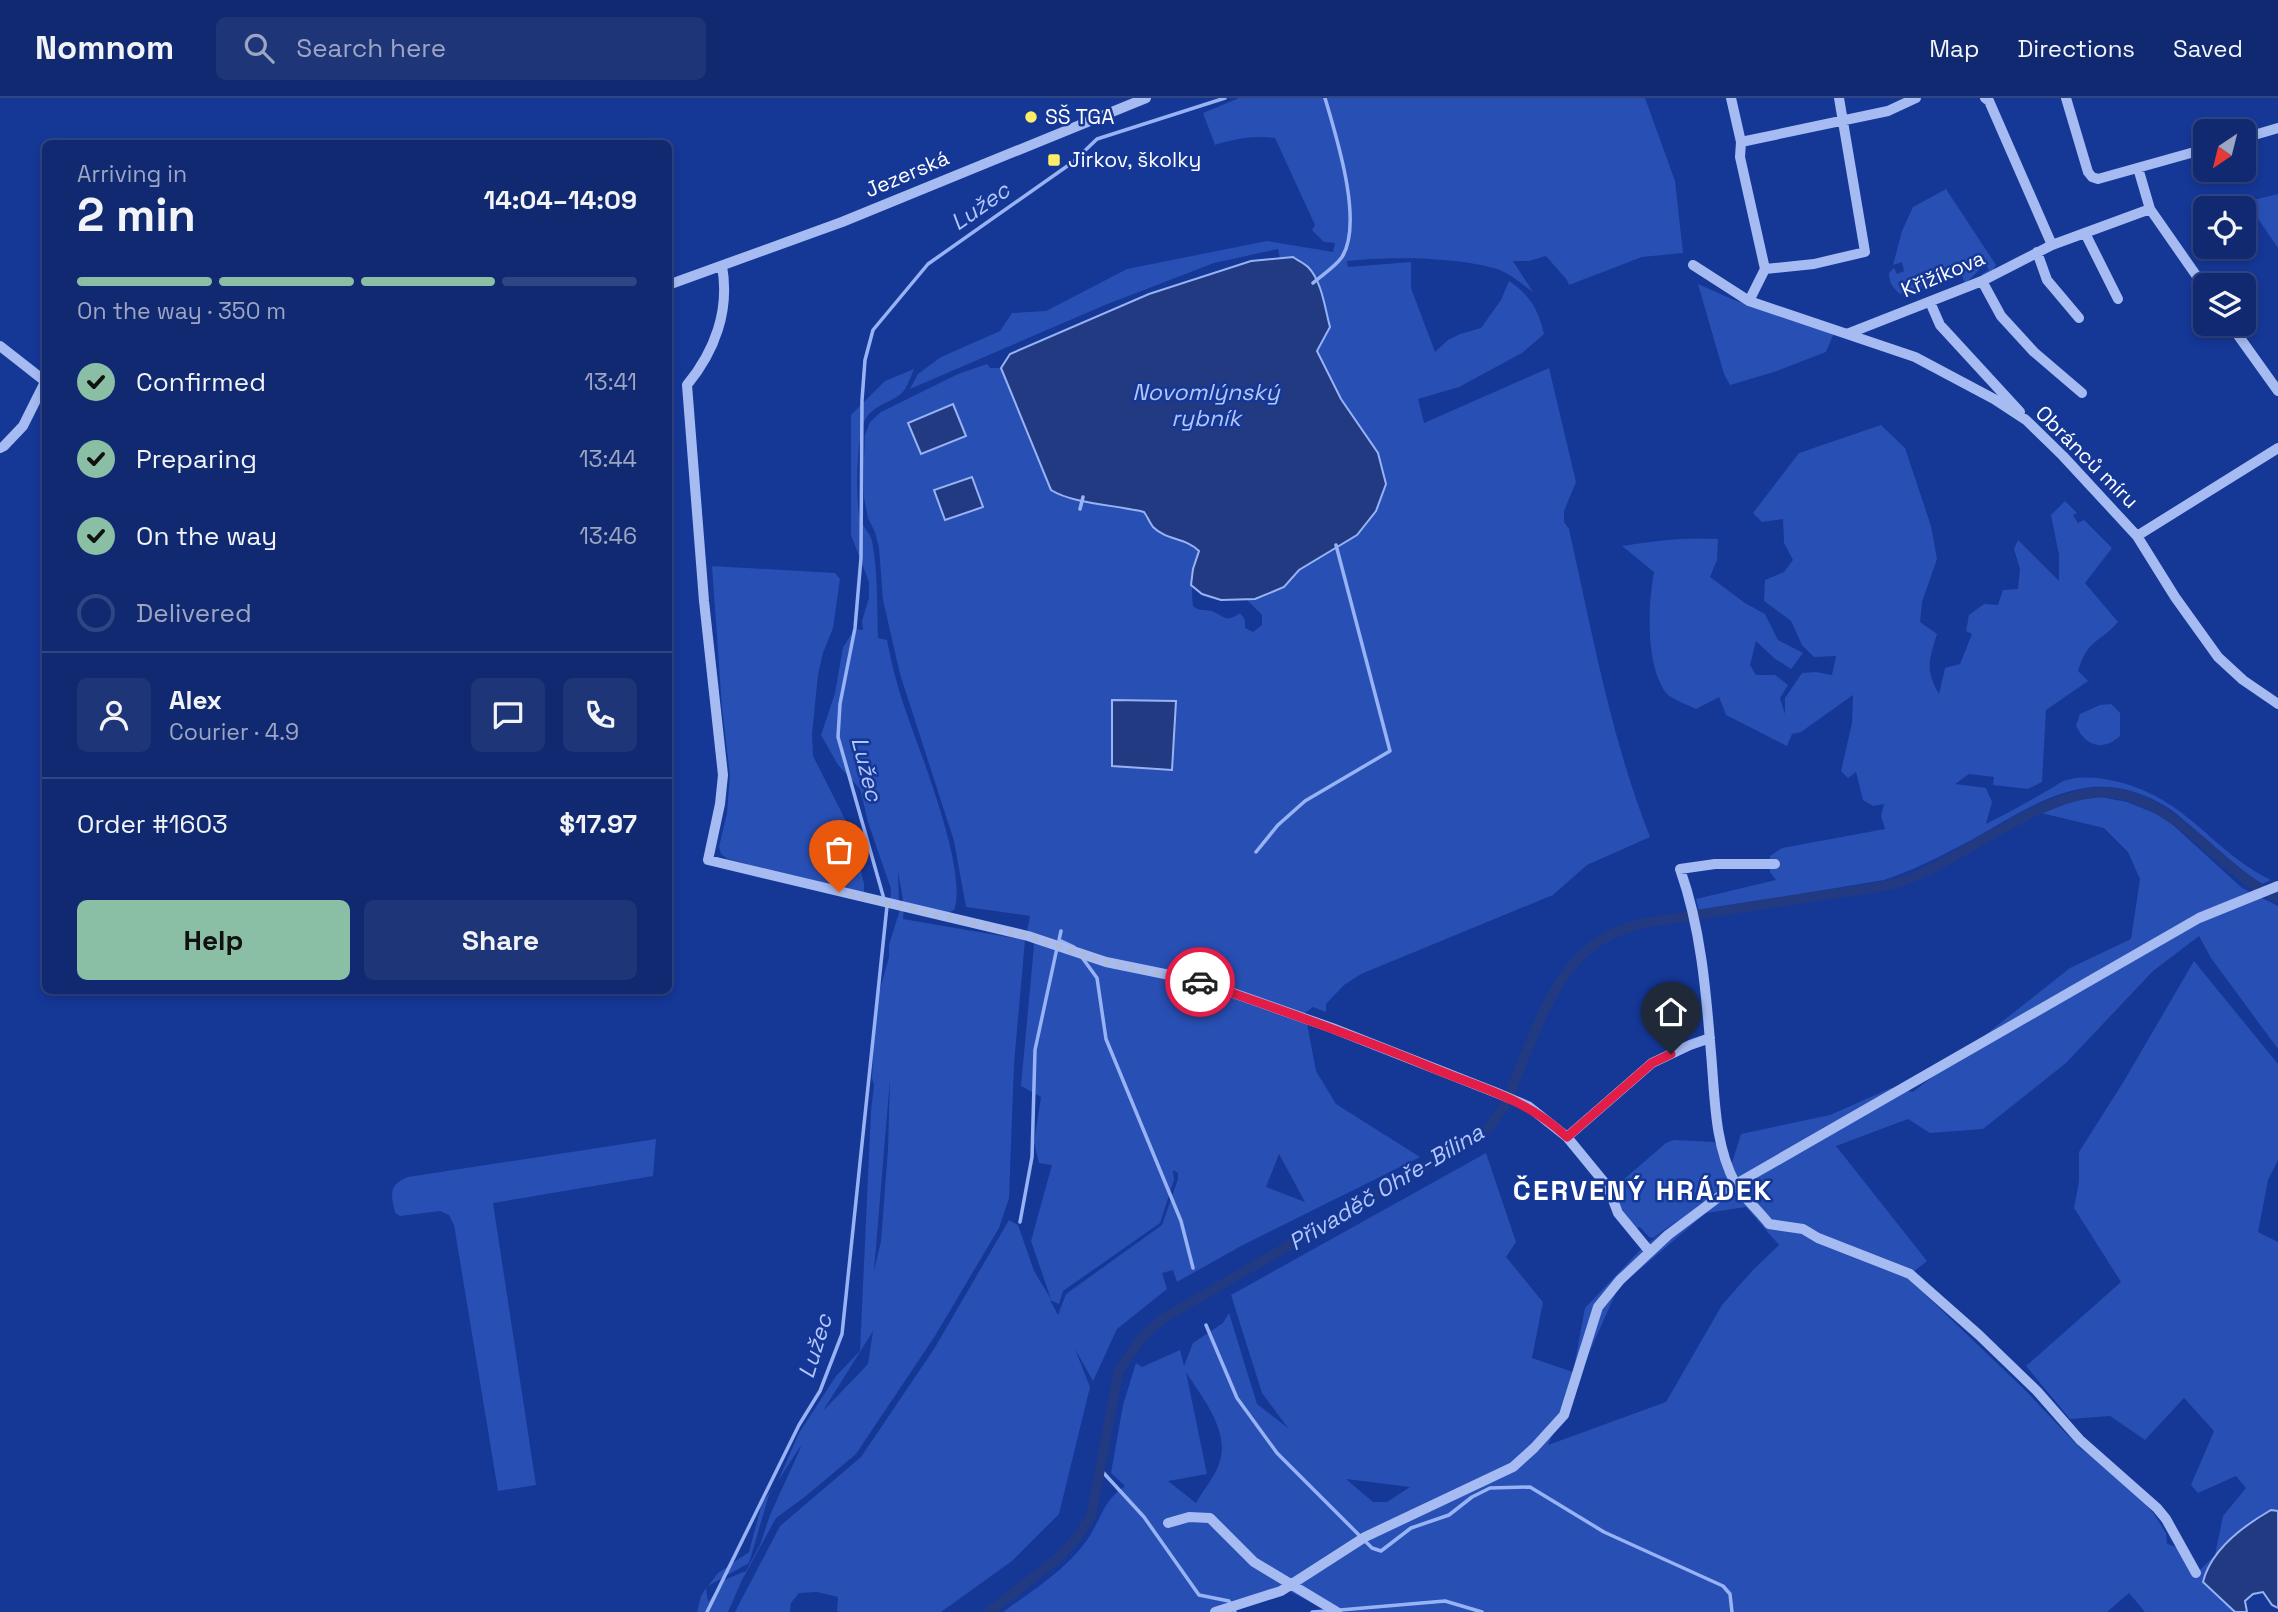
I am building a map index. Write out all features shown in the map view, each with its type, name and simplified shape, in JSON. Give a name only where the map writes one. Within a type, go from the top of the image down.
[{"type":"street","name":"Jezerská","points":[[672,284],[842,222],[1146,98]]},
{"type":"street","points":[[1731,98],[1741,142],[1740,157],[1765,269],[1749,301]]},
{"type":"street","points":[[1765,269],[1814,264],[1865,252],[1839,98]]},
{"type":"street","points":[[1741,142],[1888,111],[1916,98]]},
{"type":"street","points":[[2066,98],[2088,172],[2092,177],[2098,179],[2193,152]]},
{"type":"street","points":[[1990,99],[2052,245]]},
{"type":"street","points":[[2256,134],[2278,128]]},
{"type":"street","points":[[2138,168],[2150,209],[2195,273]]},
{"type":"street","name":"Křižíkova","points":[[1847,334],[1982,281],[2052,245],[2150,209]]},
{"type":"street","points":[[2085,233],[2118,299]]},
{"type":"street","points":[[2037,252],[2047,280],[2079,318]]},
{"type":"street","name":"Obránců míru","points":[[1693,265],[1749,301],[1915,357],[1994,399],[2026,420],[2137,536],[2203,639],[2218,657],[2278,704]]},
{"type":"street","points":[[722,266],[726,286],[724,310],[701,368],[687,385],[704,601],[723,775],[708,860],[1028,936],[1106,962],[1199,981],[1332,1028],[1497,1093],[1520,1103],[1553,1124],[1567,1137],[1608,1187],[1618,1213],[1650,1252]]},
{"type":"street","points":[[1982,281],[2001,316],[2034,352],[2082,393]]},
{"type":"street","points":[[1930,302],[1940,325],[2012,401],[2026,420]]},
{"type":"street","points":[[2239,336],[2278,391]]},
{"type":"street","points":[[0,346],[42,379]]},
{"type":"street","points":[[0,447],[23,426],[42,390]]},
{"type":"street","points":[[2137,536],[2278,448]]},
{"type":"street","points":[[1775,864],[1715,864],[1680,869],[1692,902],[1697,927],[1718,1138],[1736,1184],[1769,1224],[1803,1229],[1818,1238],[1910,1274],[2037,1391],[2080,1440],[2157,1508],[2196,1573]]},
{"type":"street","points":[[1215,1612],[1281,1591],[1365,1537],[1513,1467],[1563,1415],[1598,1307],[1620,1280],[1668,1235],[1736,1184],[2199,918],[2278,886]]},
{"type":"street","points":[[1567,1137],[1652,1063],[1710,1038]]},
{"type":"street","points":[[1168,1523],[1189,1517],[1210,1518],[1254,1562],[1337,1612]]},
{"type":"shaded area","points":[[1239,98],[1645,98],[1675,181],[1683,253],[1642,257],[1569,285],[1546,256],[1529,261],[1513,261],[1533,292],[1502,271],[1482,265],[1402,258],[1347,261],[1348,267],[1411,262],[1411,288],[1435,352],[1448,340],[1481,328],[1501,300],[1509,281],[1523,292],[1536,310],[1544,334],[1522,353],[1459,387],[1418,399],[1424,423],[1549,368],[1576,482],[1564,511],[1564,522],[1569,529],[1613,723],[1650,837],[1587,865],[1553,895],[1361,974],[1344,985],[1326,1004],[1326,1012],[1313,1007],[1305,1013],[1316,1071],[1336,1104],[1420,1157],[1241,1246],[1177,1282],[1173,1270],[1162,1273],[1167,1289],[1117,1329],[1093,1381],[1075,1349],[1090,1387],[1059,1514],[1012,1561],[941,1612],[840,1612],[837,1611],[838,1597],[817,1592],[799,1593],[791,1603],[790,1612],[735,1612],[780,1526],[861,1457],[934,1349],[1009,1220],[1018,1225],[1034,1271],[1051,1299],[1031,1241],[1052,1165],[1039,1163],[1034,1142],[1041,1097],[1021,1086],[1034,945],[1027,932],[1030,916],[966,907],[954,841],[900,674],[883,600],[879,548],[864,498],[865,435],[870,422],[881,412],[958,374],[987,364],[990,368],[1001,368],[1051,490],[1144,512],[1169,537],[1190,542],[1200,551],[1193,578],[1193,606],[1228,619],[1240,613],[1245,620],[1245,628],[1253,632],[1262,625],[1262,615],[1246,599],[1255,599],[1284,587],[1299,570],[1357,535],[1341,399],[1317,351],[1324,301],[1308,267],[1293,257],[1280,259],[1278,249],[1214,263],[1105,305],[910,389],[918,374],[941,357],[1000,331],[1012,313],[1046,311],[1127,269],[1267,241],[1333,252],[1335,243],[1324,242],[1312,230],[1315,225],[1275,138],[1245,138],[1215,145],[1203,113]],"holes":[[[1279,1154],[1305,1202],[1266,1187]],[[1173,1170],[1178,1173],[1178,1179],[1162,1225],[1066,1294],[1058,1315],[1050,1300],[1059,1304],[1063,1291],[1160,1223],[1174,1180]]]},
{"type":"shaded area","points":[[1946,189],[1996,265],[1992,273],[1984,279],[1982,274],[1989,270],[1984,261],[1977,265],[1979,270],[1965,284],[1961,273],[1900,294],[1892,285],[1889,273],[1894,268],[1897,274],[1904,271],[1902,262],[1893,265],[1902,231],[1913,207]]},
{"type":"shaded area","points":[[2278,194],[2278,248],[2256,216],[2256,199]]},
{"type":"shaded area","points":[[1698,284],[1734,300],[1834,333],[1826,352],[1730,385],[1724,374]]},
{"type":"shaded area","points":[[914,369],[902,393],[867,416],[860,441],[858,470],[860,518],[871,538],[874,553],[878,638],[887,640],[898,687],[948,838],[957,892],[954,910],[945,914],[904,906],[903,919],[1025,940],[1014,1064],[1009,1198],[999,1228],[935,1336],[856,1454],[776,1518],[728,1612],[697,1612],[706,1588],[708,1602],[724,1580],[746,1571],[760,1545],[800,1447],[778,1482],[799,1433],[836,1376],[860,1351],[876,1004],[889,957],[889,945],[903,900],[898,871],[899,906],[890,904],[891,889],[868,822],[860,789],[838,765],[821,735],[835,693],[843,647],[855,629],[863,630],[862,621],[869,598],[869,582],[851,535],[851,415],[885,381]],"holes":[[[890,1079],[881,1241],[874,1271]],[[873,1331],[868,1364],[823,1411]]]},
{"type":"shaded area","points":[[1881,425],[1905,448],[1931,526],[1937,559],[1922,602],[1920,622],[1937,634],[1930,671],[1939,694],[1945,668],[1960,664],[1972,634],[1966,631],[1969,615],[1984,604],[1998,605],[2003,590],[2018,589],[2020,569],[2014,549],[2018,540],[2059,581],[2059,555],[2051,515],[2065,501],[2077,513],[2073,515],[2078,523],[2084,520],[2112,548],[2085,583],[2118,622],[2086,652],[2078,671],[2088,681],[2046,710],[2042,782],[2028,789],[1993,785],[1994,777],[1969,774],[1955,784],[1986,788],[1992,802],[1986,824],[2066,780],[2100,778],[2143,790],[2164,801],[2233,855],[2271,880],[2260,885],[2174,812],[2141,794],[2113,787],[2087,788],[2062,793],[2038,803],[1943,855],[1884,880],[1699,911],[1696,899],[1776,880],[1770,872],[1770,856],[1782,848],[1885,829],[1881,816],[1884,804],[1873,806],[1863,800],[1856,772],[1848,778],[1841,771],[1852,723],[1853,695],[1801,732],[1792,734],[1787,746],[1726,715],[1719,697],[1696,709],[1667,694],[1655,668],[1650,635],[1650,601],[1654,572],[1622,546],[1670,540],[1718,539],[1717,560],[1710,577],[1765,614],[1778,640],[1803,653],[1791,669],[1756,641],[1750,665],[1756,675],[1775,675],[1788,685],[1780,698],[1785,714],[1785,698],[1802,673],[1832,675],[1836,656],[1814,657],[1802,645],[1791,621],[1764,601],[1765,580],[1784,572],[1793,560],[1784,543],[1783,519],[1762,522],[1753,513],[1799,453]]},
{"type":"shaded area","points":[[712,566],[835,573],[840,579],[833,628],[818,675],[812,734],[813,756],[853,835],[864,884],[864,896],[728,859],[721,854],[719,847],[727,813],[730,775],[722,708]]},
{"type":"shaded area","points":[[2111,704],[2120,713],[2120,736],[2107,744],[2090,742],[2076,726],[2080,714],[2100,705]]},
{"type":"shaded area","points":[[2101,797],[2127,802],[2157,814],[2173,825],[2242,888],[2278,906],[2278,1049],[2211,958],[2199,936],[2153,971],[2066,1063],[1983,1129],[1930,1133],[1908,1119],[1836,1146],[1927,1261],[1907,1277],[2025,1390],[2080,1448],[2139,1496],[2166,1533],[2167,1544],[2179,1548],[2196,1574],[2215,1555],[2223,1516],[2246,1488],[2236,1476],[2198,1493],[2191,1485],[2214,1431],[2184,1398],[2145,1440],[2110,1416],[2070,1419],[2026,1366],[2121,1282],[2074,1208],[2079,1181],[2079,1152],[2194,961],[2278,1064],[2278,1160],[2268,1180],[2258,1232],[2278,1242],[2278,1511],[2271,1510],[2203,1582],[2235,1612],[2145,1612],[2129,1593],[2107,1612],[1329,1612],[1287,1590],[1220,1612],[1003,1612],[1048,1579],[1079,1551],[1112,1498],[1125,1486],[1111,1473],[1123,1405],[1136,1363],[1142,1367],[1180,1350],[1184,1366],[1193,1343],[1223,1323],[1229,1313],[1257,1404],[1288,1428],[1262,1393],[1231,1295],[1486,1153],[1516,1242],[1506,1257],[1543,1302],[1532,1358],[1573,1372],[1585,1308],[1641,1249],[1678,1220],[1653,1238],[1649,1237],[1640,1227],[1637,1228],[1619,1204],[1615,1187],[1666,1143],[1674,1140],[1714,1142],[1728,1176],[1741,1134],[1830,1115],[1891,1088],[1913,1092],[2070,968],[2131,939],[2140,879],[2128,852],[2104,828],[2041,813],[2076,800]],"holes":[[[1746,1207],[1779,1245],[1722,1305],[1666,1402],[1548,1445],[1618,1288],[1706,1213]],[[1186,1372],[1213,1415],[1221,1439],[1222,1452],[1217,1469],[1196,1503],[1168,1481],[1207,1474]],[[1346,1479],[1410,1487],[1387,1502],[1373,1502]]]},
{"type":"shaded area","points":[[656,1139],[653,1176],[493,1203],[536,1485],[498,1491],[454,1225],[449,1215],[440,1211],[400,1216],[395,1213],[392,1191],[397,1183],[408,1177]]},
{"type":"shaded area","points":[[775,1485],[769,1495],[749,1563],[708,1586],[718,1573],[749,1552],[762,1503]]},
{"type":"water","name":"Novomlýnský rybník","points":[[1293,257],[1313,273],[1320,287],[1330,327],[1317,351],[1341,399],[1378,453],[1386,484],[1376,511],[1357,535],[1299,570],[1284,587],[1255,599],[1221,600],[1202,594],[1191,585],[1199,551],[1188,543],[1158,531],[1144,512],[1083,501],[1051,490],[1001,368],[1010,354],[1149,294],[1251,261]]},
{"type":"water","points":[[953,404],[966,436],[921,454],[908,423]]},
{"type":"water","points":[[972,477],[983,507],[945,520],[934,490]]},
{"type":"water","points":[[1112,700],[1176,701],[1172,770],[1112,766]]},
{"type":"water","points":[[2271,1510],[2278,1511],[2278,1608],[2272,1605],[2263,1592],[2253,1594],[2245,1601],[2247,1612],[2235,1612],[2203,1582],[2207,1570],[2230,1540]]},
{"type":"waterway","name":"Lužec","points":[[884,899],[838,737],[840,704],[855,628],[861,558],[862,400],[865,360],[873,330],[928,264],[1073,162],[1097,139],[1225,98]]},
{"type":"waterway","points":[[1313,283],[1342,257],[1348,242],[1350,223],[1346,179],[1325,98]]},
{"type":"waterway","points":[[1080,509],[1083,497]]},
{"type":"waterway","points":[[1256,852],[1278,825],[1305,801],[1390,751],[1336,545]]},
{"type":"waterway","name":"Přivaděč Ohře-Bílina","points":[[989,1612],[1058,1558],[1078,1536],[1091,1516],[1119,1370],[1142,1337],[1164,1318],[1486,1131],[1507,1102],[1538,1025],[1561,980],[1576,961],[1594,945],[1617,932],[1645,923],[1897,883],[1950,859],[2037,810],[2066,799],[2094,793],[2120,794],[2164,813],[2237,872],[2278,898]]},
{"type":"waterway","name":"Lužec","points":[[707,1612],[799,1425],[820,1391],[842,1334],[887,906]]},
{"type":"waterway","points":[[1061,931],[1059,940],[1074,947]]},
{"type":"waterway","points":[[1020,1222],[1032,1157],[1035,1050],[1057,948]]},
{"type":"waterway","points":[[1081,956],[1097,978],[1106,1039],[1181,1221],[1193,1268]]},
{"type":"waterway","points":[[1206,1325],[1237,1398],[1277,1453],[1360,1536]]},
{"type":"waterway","points":[[1100,1469],[1144,1517],[1199,1595],[1229,1601],[1235,1612]]},
{"type":"waterway","points":[[1365,1541],[1372,1548],[1381,1551],[1411,1528],[1449,1515],[1472,1497],[1490,1488],[1530,1487],[1604,1532],[1723,1586],[1730,1594],[1732,1612]]},
{"type":"waterway","points":[[1340,1610],[1445,1601],[1482,1612]]},
{"type":"waterway","points":[[1312,1612],[1328,1611]]},
{"type":"way so far","points":[[839,892],[1028,936],[1106,962],[1200,982]]},
{"type":"place","name":"SŠ TGA","points":[[1031,117]]},
{"type":"place","name":"Jirkov, školky","points":[[1054,160]]},
{"type":"district","name":"ČERVENÝ HRÁDEK","points":[[1643,1190]]},
{"type":"route","points":[[1200,982],[1332,1028],[1495,1092],[1528,1106],[1567,1137],[1652,1063],[1671,1054]]}]
